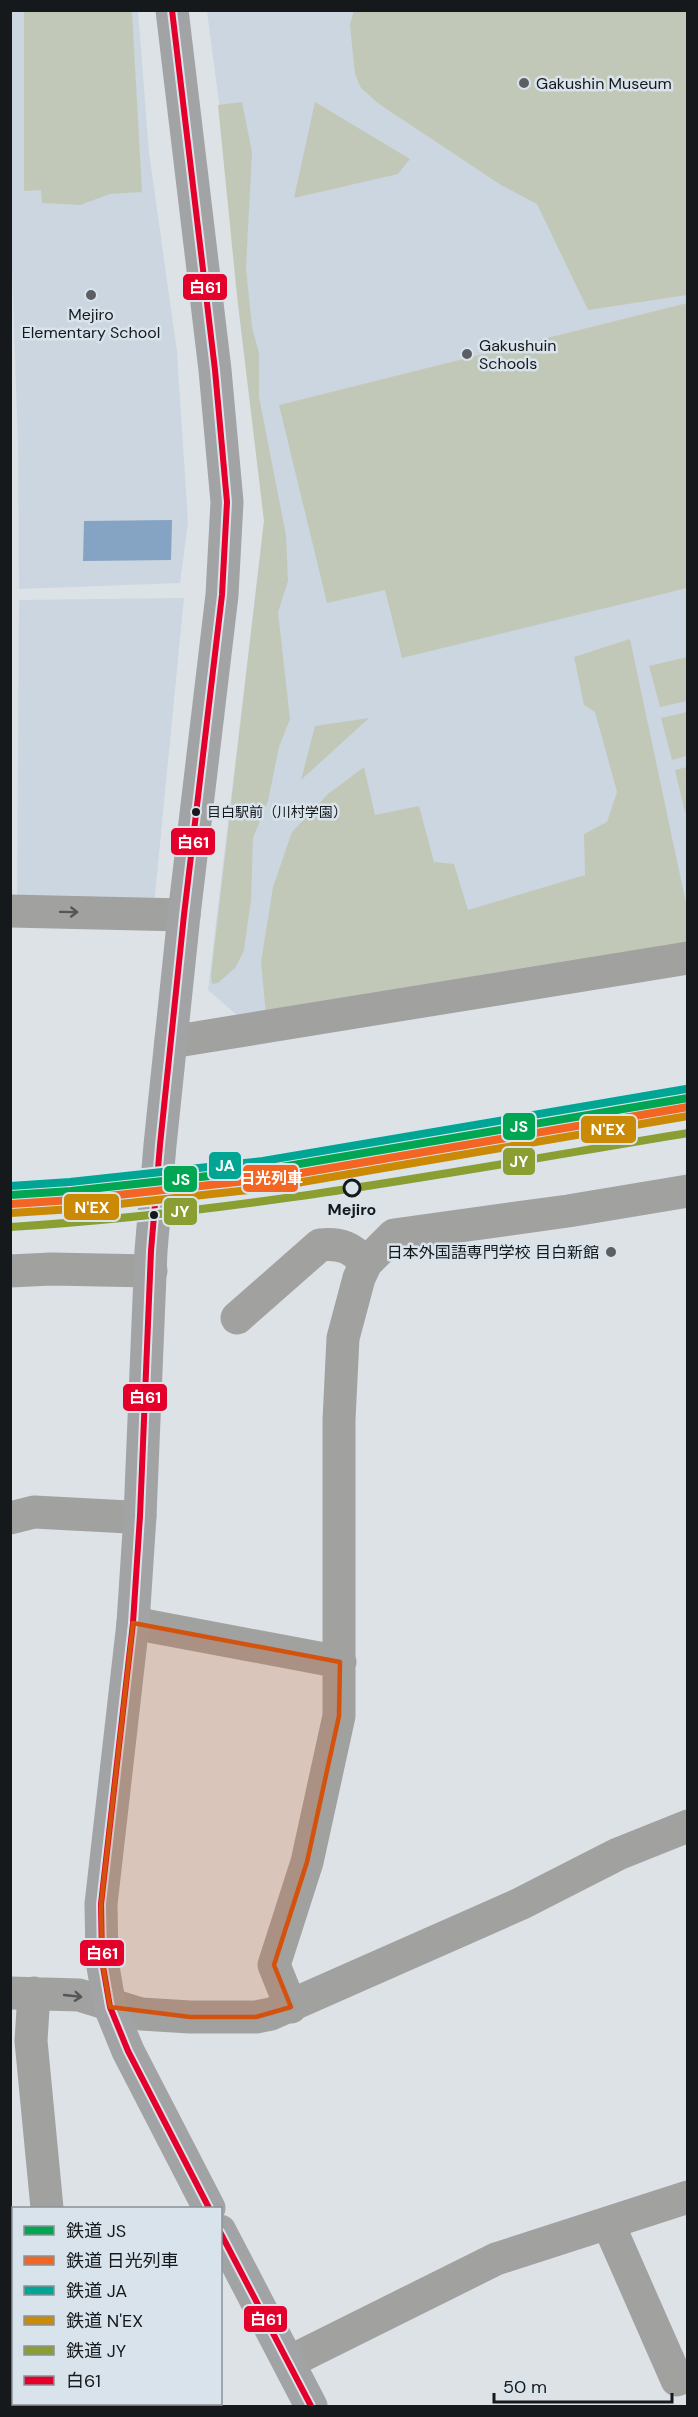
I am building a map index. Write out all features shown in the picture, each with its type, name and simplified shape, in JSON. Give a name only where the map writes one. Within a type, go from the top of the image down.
[{"type":"main road","points":[[172,10],[215,370],[227,502],[222,595],[184,915],[160,1145],[151,1261],[133,1623],[101,1904],[102,1961],[110,2007],[128,2051],[208,2207]]},
{"type":"main road","points":[[222,2235],[312,2406]]},
{"type":"street","points":[[10,911],[184,915]]},
{"type":"street","points":[[171,1042],[687,958]]},
{"type":"street","points":[[291,2007],[274,1965],[307,1862],[339,1716],[339,1420],[343,1338],[359,1278],[366,1263],[394,1235],[568,1211],[687,1191]]},
{"type":"street","points":[[237,1318],[320,1245],[337,1243],[356,1252],[366,1263]]},
{"type":"street","points":[[10,1271],[151,1261]]},
{"type":"street","points":[[10,1518],[34,1512],[140,1516]]},
{"type":"street","points":[[133,1623],[340,1662]]},
{"type":"street","points":[[46,2207],[31,2040],[22,1993],[79,1995],[110,2007],[141,2014],[256,2017],[291,2007],[511,1909],[618,1854],[687,1826]]},
{"type":"street","points":[[289,2362],[496,2259],[687,2197]]},
{"type":"street","points":[[608,2223],[677,2380]]},
{"type":"highlighted area","points":[[133,1623],[340,1662],[339,1716],[307,1862],[274,1965],[291,2007],[256,2017],[190,2017],[110,2007],[102,1961],[101,1904]]},
{"type":"shaded area","name":"Mejiro Elementary School","points":[[11,11],[138,11],[149,152],[177,352],[188,523],[180,583],[19,589],[18,444],[11,238]]},
{"type":"shaded area","name":"Gakushuin Schools","points":[[207,11],[687,11],[687,944],[238,1016],[208,990],[264,521],[230,187]]},
{"type":"shaded area","points":[[184,598],[154,905],[17,901],[19,600]]},
{"type":"green space","points":[[354,10],[687,11],[687,295],[588,310],[537,204],[501,185],[379,104],[361,88],[355,74],[350,25]]},
{"type":"green space","points":[[24,11],[132,11],[142,192],[110,194],[80,205],[42,203],[41,190],[24,191]]},
{"type":"green space","points":[[242,102],[252,152],[246,268],[252,327],[259,353],[259,397],[286,535],[288,581],[278,612],[290,719],[279,747],[268,801],[253,838],[251,900],[244,950],[236,967],[218,983],[212,984],[211,976],[264,521],[237,296],[218,105]]},
{"type":"green space","points":[[315,102],[410,159],[398,174],[294,198]]},
{"type":"green space","points":[[687,303],[687,588],[402,658],[385,590],[327,603],[279,405]]},
{"type":"green space","points":[[630,639],[687,908],[687,944],[266,1015],[261,962],[273,887],[292,832],[328,794],[364,767],[375,815],[419,806],[434,862],[454,864],[468,910],[585,875],[584,834],[607,822],[617,792],[595,712],[584,705],[574,657]]},
{"type":"green space","points":[[687,657],[687,701],[660,707],[649,666]]},
{"type":"green space","points":[[687,712],[687,756],[672,760],[661,718]]},
{"type":"green space","points":[[369,718],[301,780],[315,726]]},
{"type":"green space","points":[[687,767],[688,811],[685,812],[675,770]]},
{"type":"water","points":[[172,520],[171,560],[83,561],[84,521]]},
{"type":"rail line","name":"JA","points":[[10,1186],[70,1182],[263,1161],[686,1089]]},
{"type":"rail line","name":"JS","points":[[10,1195],[71,1191],[264,1170],[688,1098]]},
{"type":"rail line","name":"日光列車","points":[[11,1204],[72,1200],[266,1179],[688,1107]]},
{"type":"rail line","name":"N'EX","points":[[11,1213],[73,1209],[267,1188],[688,1116]]},
{"type":"rail line","name":"JY","points":[[10,1227],[180,1212],[265,1201],[688,1133]]},
{"type":"transit line","name":"白61","points":[[172,10],[215,370],[227,502],[222,595],[184,915],[160,1145],[151,1251],[140,1516],[133,1623],[101,1904],[102,1961],[110,2007],[128,2051],[208,2207]]},
{"type":"transit line","name":"白61","points":[[222,2236],[311,2406]]},
{"type":"place","name":"Gakushin Museum","points":[[524,83]]},
{"type":"place","name":"Mejiro Elementary School","points":[[91,295]]},
{"type":"place","name":"Gakushuin Schools","points":[[467,354]]},
{"type":"place","name":"目白駅前（川村学園）","points":[[196,812]]},
{"type":"place","name":"Mejiro","points":[[352,1188]]},
{"type":"place","name":"日本外国語専門学校 目白新館","points":[[611,1252]]}]
